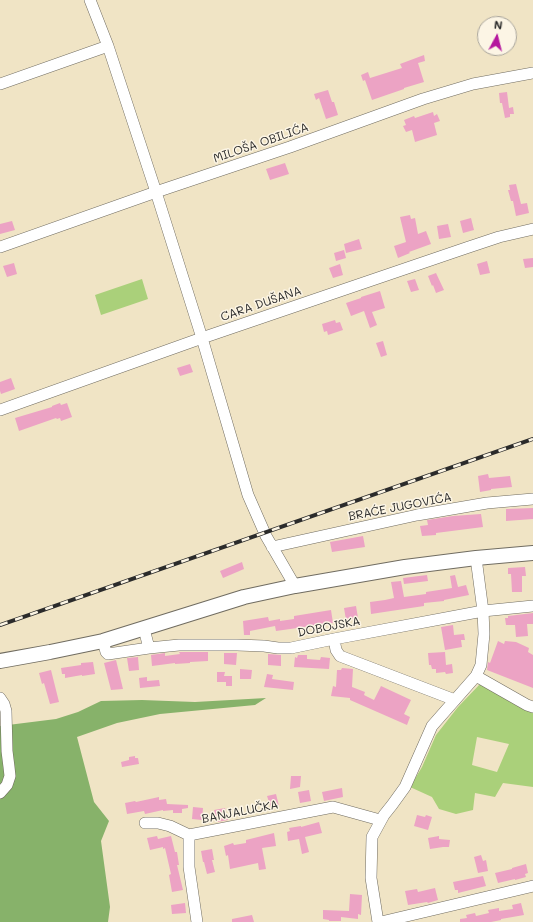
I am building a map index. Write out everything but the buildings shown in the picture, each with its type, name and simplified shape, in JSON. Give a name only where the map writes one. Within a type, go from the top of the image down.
[{"type":"main road","points":[[0,660],[50,652],[103,641],[244,597],[295,586],[405,567],[476,558],[533,553]]},
{"type":"street","points":[[90,0],[108,46],[156,192],[202,338],[248,496],[266,536],[295,586]]},
{"type":"street","points":[[0,84],[108,46]]},
{"type":"street","name":"MILOŠA OBILIĆA","points":[[0,247],[290,147],[423,99],[473,84],[533,73]]},
{"type":"street","name":"CARA DUŠANA","points":[[0,410],[202,338],[466,248],[499,237],[533,229]]},
{"type":"street","name":"BRAĆE JUGOVIĆA","points":[[272,547],[417,515],[487,504],[533,499]]},
{"type":"street","points":[[476,558],[483,611],[484,634],[481,665],[476,676],[432,726],[405,787],[380,820],[372,837],[371,878],[379,922],[533,886]]},
{"type":"street","name":"DOBOJSKA","points":[[103,641],[108,654],[179,645],[237,645],[291,648],[483,611],[533,606]]},
{"type":"street","points":[[144,629],[149,648]]},
{"type":"street","points":[[334,639],[336,650],[340,656],[455,700]]},
{"type":"street","points":[[476,676],[533,707]]},
{"type":"street","points":[[0,698],[6,711],[6,752],[10,776],[7,784],[0,793]]},
{"type":"street","name":"BANJALUČKA","points":[[197,922],[189,866],[189,835],[333,807],[380,820]]},
{"type":"street","points":[[145,823],[158,823],[170,826],[189,835]]},
{"type":"green space","points":[[142,279],[148,299],[101,315],[95,295]]},
{"type":"green space","points":[[480,684],[533,709],[533,787],[503,783],[495,797],[475,793],[473,810],[456,814],[439,809],[432,797],[410,787],[422,767],[436,735],[458,707]],"holes":[[[477,737],[509,744],[497,772],[472,765]]]},
{"type":"green space","points":[[266,698],[255,705],[160,714],[117,723],[77,737],[94,802],[109,821],[101,841],[110,907],[108,922],[0,922],[0,726],[56,719],[78,712],[101,701],[142,700],[195,702]]},
{"type":"railway","points":[[0,625],[533,439]]}]
